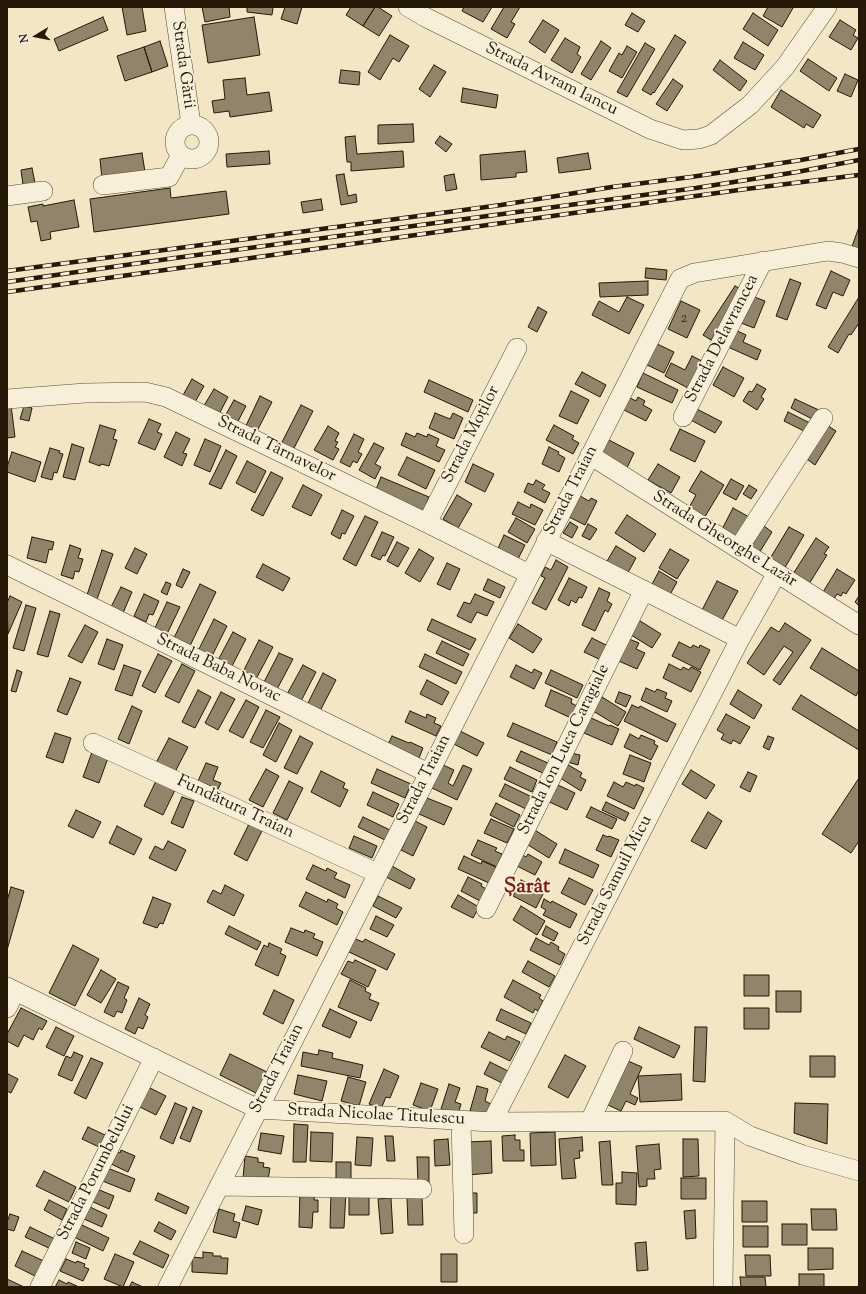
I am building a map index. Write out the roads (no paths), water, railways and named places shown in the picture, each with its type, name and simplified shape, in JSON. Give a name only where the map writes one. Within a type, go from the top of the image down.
[{"type":"street","name":"Strada Gării","points":[[174,7],[191,124]]},
{"type":"street","name":"Strada Avram Iancu","points":[[408,7],[650,129],[683,140],[699,139],[711,135],[750,105],[786,67],[827,7]]},
{"type":"street","points":[[191,124],[202,127],[209,136],[209,148],[202,157],[191,160],[180,155],[174,143],[179,130],[191,124]]},
{"type":"street","points":[[103,185],[170,176],[180,155]]},
{"type":"street","points":[[7,196],[43,191]]},
{"type":"street","points":[[764,261],[828,251],[859,258]]},
{"type":"street","name":"Strada Traian","points":[[168,1287],[680,279],[694,272],[764,261]]},
{"type":"street","name":"Strada Delavrancea","points":[[683,417],[764,261]]},
{"type":"street","name":"Strada Moților","points":[[427,523],[517,348]]},
{"type":"street","name":"Strada Târnavelor","points":[[7,399],[85,393],[139,392],[166,397],[529,574]]},
{"type":"street","points":[[738,549],[823,418]]},
{"type":"street","name":"Strada Gheorghe Lazăr","points":[[590,455],[859,625]]},
{"type":"street","points":[[546,541],[740,639]]},
{"type":"street","name":"Strada Baba Novac","points":[[7,565],[428,773]]},
{"type":"street","name":"Strada Samuil Micu","points":[[492,1122],[740,639],[777,573]]},
{"type":"street","name":"Strada Ion Luca Caragiale","points":[[486,909],[644,590]]},
{"type":"street","name":"Fundătura Traian","points":[[93,743],[378,873]]},
{"type":"street","points":[[7,1008],[11,989]]},
{"type":"street","name":"Strada Nicolae Titulescu","points":[[11,989],[258,1109],[492,1122],[725,1121]]},
{"type":"street","points":[[590,1121],[623,1051]]},
{"type":"street","name":"Strada Porumbelului","points":[[40,1287],[154,1058]]},
{"type":"street","points":[[461,1121],[464,1234]]},
{"type":"street","points":[[725,1121],[750,1136],[803,1155],[859,1171]]},
{"type":"street","points":[[723,1287],[725,1121]]},
{"type":"street","points":[[219,1186],[422,1190]]},
{"type":"railway","points":[[7,271],[501,205],[612,187],[691,177],[801,160],[859,149]]},
{"type":"railway","points":[[7,282],[696,188],[797,172],[859,160]]},
{"type":"railway","points":[[7,292],[746,189],[859,175]]},
{"type":"district","name":"Șarât","points":[[527,888]]}]
